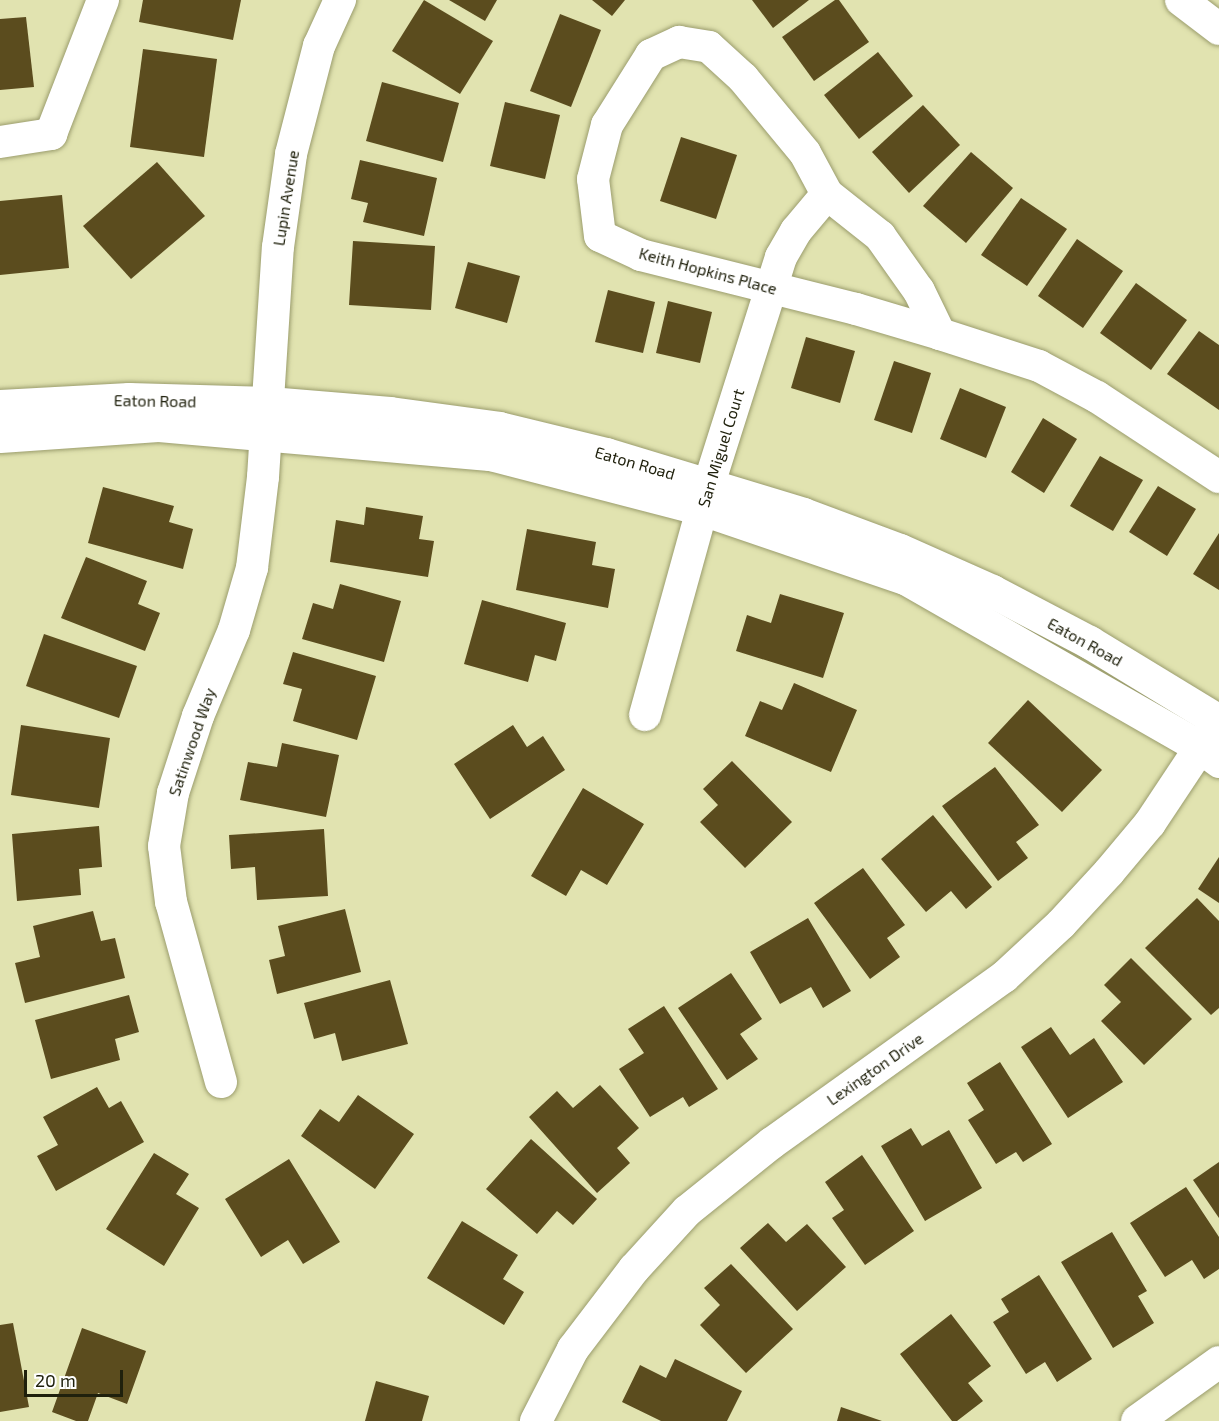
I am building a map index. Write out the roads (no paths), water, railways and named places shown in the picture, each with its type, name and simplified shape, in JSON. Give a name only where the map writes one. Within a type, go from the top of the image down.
[{"type":"street","points":[[0,142],[51,134],[103,0]]},
{"type":"street","name":"Lupin Avenue","points":[[267,419],[278,247],[291,154],[319,45],[340,0]]},
{"type":"street","points":[[1181,0],[1219,29]]},
{"type":"street","name":"Keith Hopkins Place","points":[[940,334],[919,291],[880,236],[826,194],[805,153],[743,78],[709,47],[679,42],[651,56],[607,125],[593,179],[600,236],[641,255],[940,334],[1039,366],[1097,397],[1219,477]]},
{"type":"street","name":"San Miguel Court","points":[[645,715],[706,497],[781,257],[796,231],[826,194]]},
{"type":"street","name":"Eaton Road","points":[[0,406],[129,399],[267,419],[390,413],[499,428],[606,454],[706,497],[835,526],[992,591],[1089,642],[1219,720]]},
{"type":"street","points":[[0,436],[267,419]]},
{"type":"street","name":"Satinwood Way","points":[[221,1082],[171,902],[165,846],[172,793],[198,716],[234,630],[252,568],[267,419]]},
{"type":"street","points":[[706,497],[905,578],[1209,754]]},
{"type":"street","name":"Lexington Drive","points":[[536,1421],[573,1349],[634,1269],[687,1211],[772,1143],[1004,977],[1061,924],[1110,872],[1209,754],[1219,720]]},
{"type":"street","points":[[1137,1421],[1219,1362]]}]
